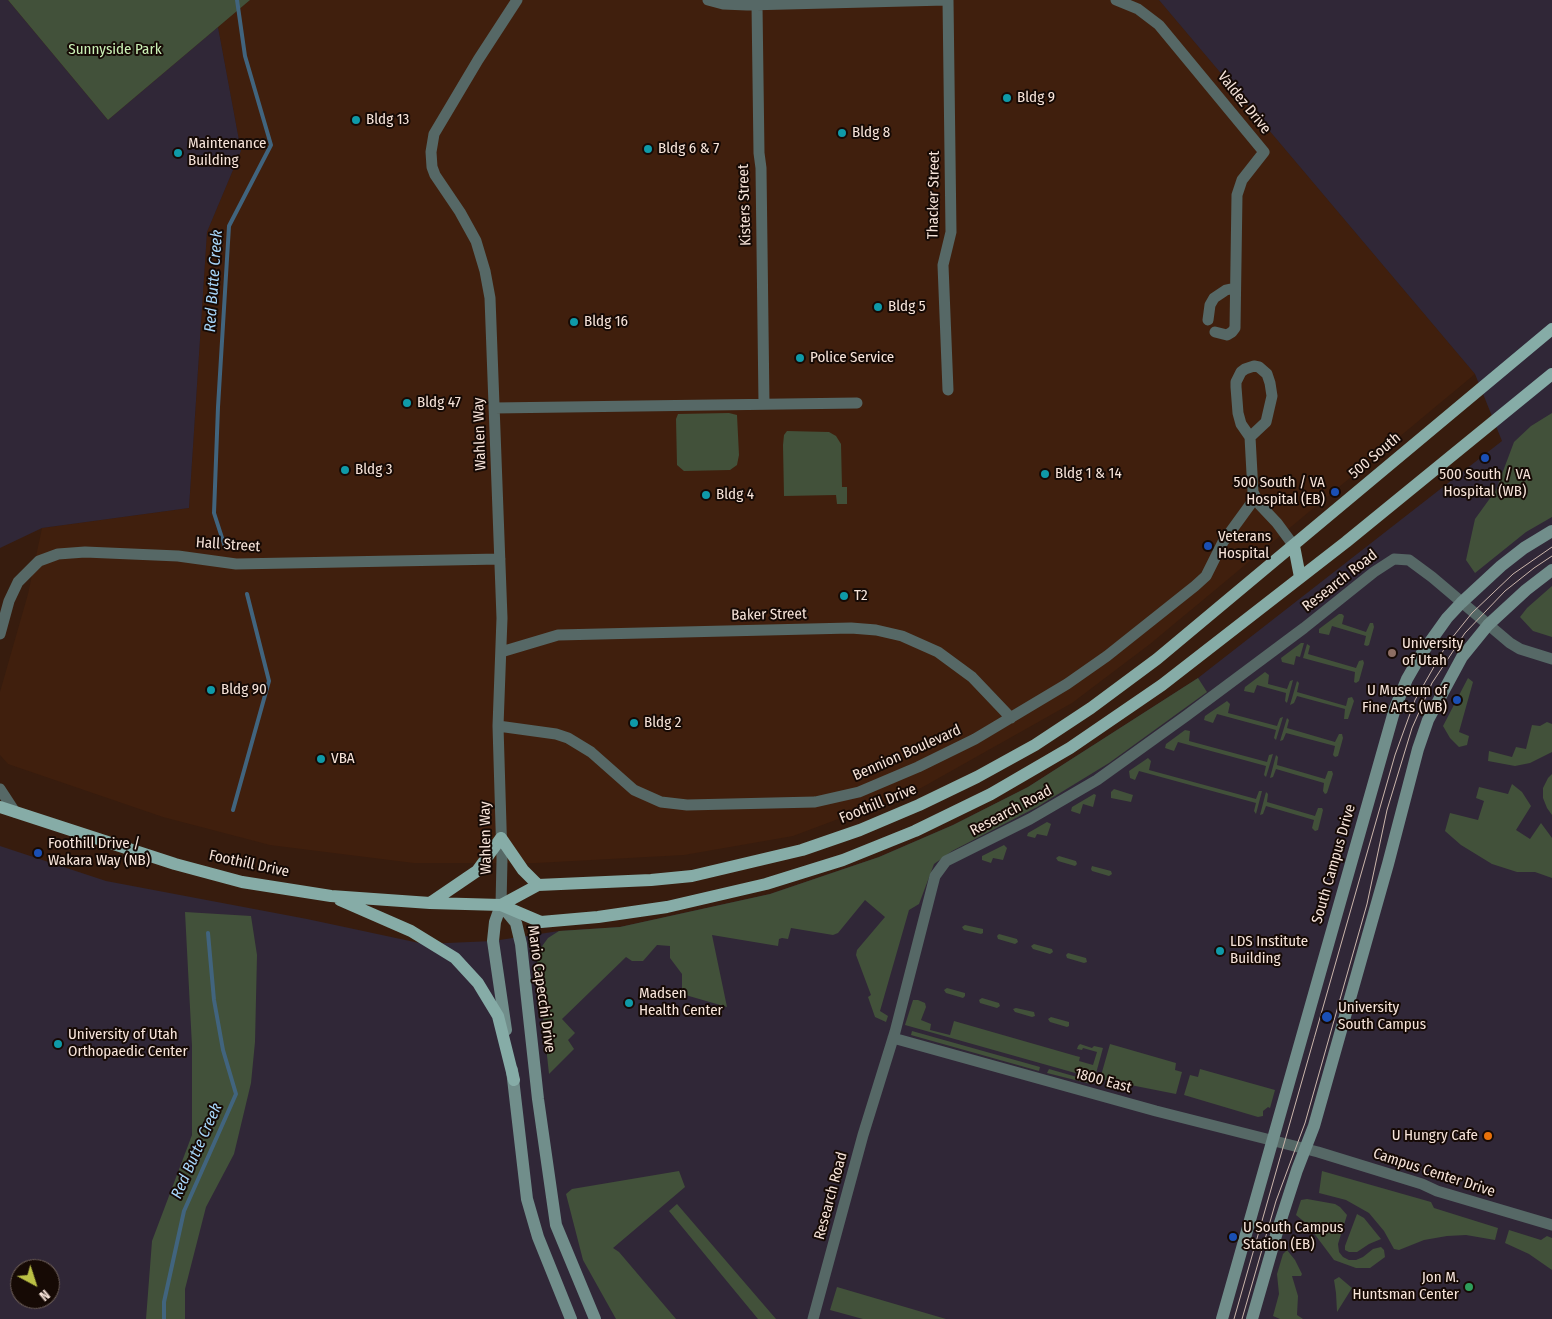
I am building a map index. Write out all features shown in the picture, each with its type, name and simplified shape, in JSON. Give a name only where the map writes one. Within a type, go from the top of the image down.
[{"type":"main road","name":"500 South","points":[[1219,608],[1552,328]]},
{"type":"main road","points":[[1294,546],[1300,578],[1410,491],[1552,374]]},
{"type":"main road","name":"Foothill Drive","points":[[0,807],[175,864],[242,882],[331,896],[430,903],[501,904],[541,922],[608,916],[667,907],[721,895],[797,874],[862,853],[951,815],[1031,772],[1126,710],[1300,578]]},
{"type":"main road","name":"Foothill Drive","points":[[501,904],[538,885],[651,880],[692,876],[802,850],[860,830],[928,801],[1035,745],[1091,708],[1157,659],[1219,608]]},
{"type":"main road","points":[[430,903],[477,871],[501,838],[523,870],[538,885]]},
{"type":"main road","points":[[331,896],[410,931],[454,958],[478,983],[498,1016],[514,1080]]},
{"type":"street","name":"Wahlen Way","points":[[501,904],[498,726],[501,652],[500,559],[490,298],[485,271],[476,242],[469,226],[435,175],[432,167],[431,152],[434,134],[478,60],[517,0]]},
{"type":"street","points":[[708,0],[723,4],[757,5],[947,0]]},
{"type":"street","name":"Thacker Street","points":[[947,0],[951,232],[943,265],[948,390]]},
{"type":"street","name":"Valdez Drive","points":[[1116,0],[1138,9],[1159,25],[1264,152],[1242,180],[1237,195],[1235,328],[1226,335],[1215,332]]},
{"type":"street","name":"Kisters Street","points":[[757,5],[758,153],[761,168],[764,404]]},
{"type":"street","points":[[1208,320],[1210,305],[1214,298],[1226,290],[1235,288]]},
{"type":"street","points":[[1250,437],[1266,422],[1272,396],[1266,374],[1254,366],[1250,366],[1240,372],[1236,382],[1238,413],[1250,437],[1255,498],[1294,546]]},
{"type":"street","points":[[494,408],[857,402]]},
{"type":"street","name":"Bennion Boulevard","points":[[498,726],[556,734],[568,738],[591,752],[625,784],[661,802],[687,805],[815,802],[859,792],[975,739],[1067,684],[1106,656],[1206,576],[1223,542],[1255,498]]},
{"type":"street","name":"South Campus Drive","points":[[1222,1319],[1395,708],[1407,679],[1422,653],[1447,618],[1461,603],[1501,566],[1524,548],[1552,531]]},
{"type":"street","name":"Hall Street","points":[[0,634],[9,601],[18,582],[39,561],[48,556],[65,553],[85,552],[178,556],[236,564],[500,559]]},
{"type":"street","name":"Research Road","points":[[813,1319],[863,1135],[893,1038],[936,876],[946,862],[1030,819],[1097,780],[1193,711],[1304,628],[1374,572],[1394,559],[1409,560],[1488,625]]},
{"type":"street","points":[[1252,1319],[1277,1232],[1314,1126],[1388,864],[1418,749],[1428,720],[1462,657],[1488,625],[1526,590],[1552,570]]},
{"type":"street","points":[[1488,625],[1516,646],[1552,659]]},
{"type":"street","name":"Baker Street","points":[[501,652],[558,635],[851,628],[876,630],[902,636],[938,652],[972,678],[1011,718]]},
{"type":"street","points":[[0,789],[15,812]]},
{"type":"street","points":[[501,904],[494,922],[494,941],[514,1080],[527,1199],[538,1237],[571,1319]]},
{"type":"street","name":"Mario Capecchi Drive","points":[[501,904],[516,923],[521,944],[538,1099],[556,1225],[595,1319]]},
{"type":"street","name":"1800 East","points":[[893,1038],[1156,1111],[1306,1149]]},
{"type":"street","name":"Campus Center Drive","points":[[1306,1149],[1552,1225]]},
{"type":"shaded area","points":[[0,0],[8,0],[108,120],[218,27],[241,151],[207,232],[189,508],[42,528],[0,548]]},
{"type":"shaded area","points":[[250,0],[1159,0],[1475,374],[1150,644],[1072,703],[921,788],[793,836],[684,855],[536,863],[414,863],[270,845],[163,817],[8,764],[0,755],[0,692],[28,594],[42,528],[189,508],[207,232],[241,151],[218,27]]},
{"type":"shaded area","name":"University of Utah","points":[[1159,0],[1552,0],[1552,1319],[0,1319],[0,846],[106,881],[307,919],[424,944],[493,941],[559,931],[620,927],[770,894],[879,857],[953,825],[1028,787],[1198,678],[1502,441],[1475,374]]},
{"type":"green space","name":"Sunnyside Park","points":[[8,0],[250,0],[108,120]]},
{"type":"green space","points":[[729,413],[737,415],[739,455],[737,465],[730,470],[684,471],[677,465],[676,419],[678,414]]},
{"type":"green space","points":[[1552,413],[1552,517],[1526,532],[1475,573],[1466,560],[1475,519],[1496,490],[1514,442],[1531,426]]},
{"type":"green space","points":[[787,431],[829,432],[836,436],[841,444],[842,487],[847,487],[847,504],[837,504],[836,495],[784,496],[783,445],[784,435]]},
{"type":"green space","points":[[1552,586],[1552,637],[1533,631],[1520,617],[1527,608]]},
{"type":"green space","points":[[1339,614],[1344,616],[1342,624],[1366,632],[1370,623],[1373,623],[1374,627],[1369,645],[1364,645],[1366,636],[1332,626],[1329,635],[1319,633],[1319,629]]},
{"type":"green space","points":[[1301,643],[1304,643],[1300,657],[1296,656],[1294,665],[1282,662],[1281,658]]},
{"type":"green space","points":[[1307,644],[1310,646],[1308,654],[1356,668],[1359,661],[1363,660],[1364,663],[1359,681],[1354,682],[1355,672],[1303,658]]},
{"type":"green space","points":[[1265,672],[1269,675],[1268,684],[1287,689],[1290,681],[1293,680],[1287,703],[1285,701],[1286,693],[1257,685],[1254,693],[1244,691],[1245,687]]},
{"type":"green space","points":[[1198,678],[1207,692],[1109,763],[1037,807],[952,851],[934,864],[919,904],[909,910],[880,1011],[888,1016],[886,1022],[875,1017],[868,997],[871,995],[856,955],[857,950],[885,917],[865,900],[838,933],[833,935],[791,928],[788,939],[779,939],[778,946],[712,935],[727,1007],[682,994],[682,974],[670,958],[670,946],[657,945],[643,961],[632,961],[626,957],[562,1019],[575,1033],[568,1040],[574,1049],[549,1074],[537,962],[540,949],[548,938],[559,931],[620,927],[770,894],[879,857],[953,825],[1028,787]]},
{"type":"green space","points":[[1468,678],[1473,682],[1459,732],[1469,736],[1467,745],[1459,747],[1450,738],[1443,726]]},
{"type":"green space","points":[[1297,681],[1299,683],[1297,692],[1346,706],[1348,698],[1352,697],[1354,701],[1348,719],[1344,719],[1345,709],[1297,696],[1294,703],[1290,705]]},
{"type":"green space","points":[[1227,701],[1230,704],[1228,713],[1277,726],[1280,718],[1283,717],[1276,740],[1274,738],[1276,730],[1217,714],[1213,723],[1204,720],[1205,716]]},
{"type":"green space","points":[[1287,718],[1289,720],[1287,728],[1335,742],[1339,734],[1342,734],[1343,738],[1338,756],[1335,757],[1333,755],[1335,746],[1286,733],[1283,740],[1280,741]]},
{"type":"green space","points":[[1547,722],[1552,724],[1552,752],[1530,763],[1515,766],[1488,761],[1489,751],[1512,757],[1516,747],[1526,749],[1532,725],[1540,726]]},
{"type":"green space","points":[[1185,730],[1190,731],[1189,741],[1267,762],[1269,755],[1273,754],[1266,777],[1264,775],[1266,766],[1178,742],[1174,751],[1165,748],[1166,744]]},
{"type":"green space","points":[[1276,755],[1278,757],[1277,765],[1325,779],[1328,771],[1332,771],[1333,774],[1327,793],[1325,794],[1323,791],[1324,783],[1276,769],[1273,777],[1270,778]]},
{"type":"green space","points":[[1148,758],[1151,761],[1149,770],[1256,799],[1259,791],[1262,791],[1256,814],[1254,811],[1256,803],[1139,771],[1135,780],[1130,778],[1129,771]]},
{"type":"green space","points":[[1552,774],[1552,815],[1543,798],[1543,788]]},
{"type":"green space","points":[[1512,784],[1522,792],[1531,806],[1516,830],[1530,839],[1541,823],[1552,838],[1552,878],[1535,872],[1517,872],[1492,864],[1461,845],[1445,831],[1450,813],[1478,820],[1484,801],[1476,798],[1479,787],[1508,794]]},
{"type":"green space","points":[[1114,789],[1133,795],[1131,802],[1111,798],[1111,792]]},
{"type":"green space","points":[[1266,792],[1268,794],[1267,802],[1315,816],[1318,808],[1322,808],[1318,830],[1315,831],[1312,828],[1314,820],[1266,806],[1263,814],[1260,815]]},
{"type":"green space","points":[[1094,794],[1096,795],[1093,807],[1083,804],[1080,814],[1071,811],[1072,807]]},
{"type":"green space","points":[[1047,822],[1051,824],[1047,836],[1037,834],[1035,838],[1027,836],[1028,833]]},
{"type":"green space","points":[[1004,845],[1007,848],[1003,860],[993,858],[991,863],[982,860],[982,856]]},
{"type":"green space","points":[[1059,856],[1076,861],[1077,864],[1075,866],[1058,861],[1056,858]]},
{"type":"green space","points":[[1092,866],[1111,871],[1112,874],[1109,876],[1092,871]]},
{"type":"green space","points":[[185,912],[251,916],[257,955],[255,1042],[251,1083],[234,1154],[206,1207],[185,1289],[185,1319],[146,1319],[152,1241],[192,1135],[192,1046]]},
{"type":"green space","points":[[965,925],[983,929],[983,933],[964,930],[962,927]]},
{"type":"green space","points":[[999,934],[1017,939],[1018,942],[1015,944],[998,939],[997,936]]},
{"type":"green space","points":[[1034,944],[1052,949],[1053,952],[1050,954],[1033,949],[1031,946]]},
{"type":"green space","points":[[1068,953],[1086,958],[1087,962],[1084,963],[1067,958],[1066,955]]},
{"type":"green space","points":[[947,988],[965,993],[965,996],[963,998],[946,993],[944,990]]},
{"type":"green space","points":[[982,998],[999,1003],[1000,1006],[997,1008],[980,1003],[979,1000]]},
{"type":"green space","points":[[913,1000],[925,1003],[926,1007],[921,1020],[931,1024],[930,1030],[950,1035],[954,1021],[1080,1057],[1079,1061],[1093,1065],[1097,1052],[1083,1048],[1082,1050],[1077,1049],[1078,1046],[1080,1044],[1092,1048],[1094,1046],[1103,1048],[1095,1077],[905,1025]]},
{"type":"green space","points":[[1013,1009],[1034,1012],[1035,1016],[1032,1017],[1015,1012]]},
{"type":"green space","points":[[1051,1017],[1069,1022],[1069,1026],[1050,1022],[1048,1019]]},
{"type":"green space","points":[[912,1031],[1040,1067],[1039,1071],[911,1035]]},
{"type":"green space","points":[[1110,1044],[1176,1063],[1175,1070],[1182,1072],[1176,1094],[1100,1079]]},
{"type":"green space","points":[[1049,1069],[1091,1081],[1091,1084],[1047,1073]]},
{"type":"green space","points":[[1200,1069],[1275,1090],[1270,1108],[1268,1107],[1263,1111],[1263,1116],[1258,1117],[1184,1095],[1190,1075],[1198,1077]]},
{"type":"green space","points":[[679,1171],[685,1187],[613,1248],[619,1252],[676,1319],[616,1319],[583,1260],[566,1194],[572,1189]]},
{"type":"green space","points":[[1322,1171],[1431,1202],[1434,1208],[1498,1228],[1495,1240],[1466,1235],[1447,1236],[1424,1240],[1399,1250],[1394,1249],[1384,1231],[1369,1213],[1346,1200],[1319,1193]]},
{"type":"green space","points":[[1307,1199],[1335,1204],[1347,1215],[1338,1244],[1339,1252],[1343,1257],[1349,1260],[1356,1260],[1373,1249],[1381,1247],[1384,1250],[1385,1257],[1370,1268],[1356,1268],[1334,1260],[1307,1224],[1296,1215],[1301,1200]]},
{"type":"green space","points":[[677,1204],[776,1319],[758,1319],[669,1211]]},
{"type":"green space","points":[[1357,1214],[1364,1218],[1381,1239],[1357,1252],[1349,1252],[1345,1250],[1345,1246]]},
{"type":"green space","points":[[1509,1230],[1541,1240],[1547,1236],[1552,1238],[1552,1270],[1529,1254],[1505,1243]]},
{"type":"green space","points":[[1287,1250],[1302,1274],[1301,1276],[1292,1276],[1298,1296],[1297,1315],[1303,1319],[1280,1319],[1273,1316],[1279,1294],[1277,1274],[1283,1254]]},
{"type":"green space","points":[[1339,1277],[1352,1288],[1337,1312],[1334,1280]]},
{"type":"green space","points":[[837,1287],[946,1319],[863,1319],[830,1310]]},
{"type":"waterway","name":"Red Butte Creek","points":[[225,547],[214,513],[218,407],[229,226],[271,145],[245,56],[237,0]]},
{"type":"waterway","name":"Red Butte Creek","points":[[233,810],[269,681],[247,594]]},
{"type":"waterway","name":"Red Butte Creek","points":[[164,1319],[164,1302],[184,1211],[236,1094],[223,1050],[214,1000],[208,933]]},
{"type":"tram line","points":[[1234,1319],[1395,755],[1415,700],[1447,644],[1472,613],[1513,574],[1552,547]]},
{"type":"tram line","points":[[1242,1319],[1276,1201],[1305,1123],[1367,904],[1387,810],[1412,728],[1432,683],[1465,633],[1505,591],[1552,556]]},
{"type":"place","name":"Bldg 9","points":[[1007,98]]},
{"type":"place","name":"Bldg 13","points":[[356,120]]},
{"type":"place","name":"Bldg 8","points":[[842,133]]},
{"type":"place","name":"Bldg 6 & 7","points":[[648,149]]},
{"type":"place","name":"Maintenance Building","points":[[178,153]]},
{"type":"place","name":"Bldg 5","points":[[878,307]]},
{"type":"place","name":"Bldg 16","points":[[574,322]]},
{"type":"place","name":"Police Service","points":[[800,358]]},
{"type":"place","name":"Bldg 47","points":[[407,403]]},
{"type":"place","name":"500 South / VA Hospital (WB)","points":[[1485,458]]},
{"type":"place","name":"Bldg 3","points":[[345,470]]},
{"type":"place","name":"Bldg 1 & 14","points":[[1045,474]]},
{"type":"place","name":"500 South / VA Hospital (EB)","points":[[1335,492]]},
{"type":"place","name":"Bldg 4","points":[[706,495]]},
{"type":"place","name":"Veterans Hospital","points":[[1208,546]]},
{"type":"place","name":"T2","points":[[844,596]]},
{"type":"place","name":"University of Utah","points":[[1392,653]]},
{"type":"place","name":"Bldg 90","points":[[211,690]]},
{"type":"place","name":"U Museum of Fine Arts (WB)","points":[[1457,700]]},
{"type":"place","name":"Bldg 2","points":[[634,723]]},
{"type":"place","name":"VBA","points":[[321,759]]},
{"type":"place","name":"Foothill Drive / Wakara Way (NB)","points":[[38,853]]},
{"type":"place","name":"LDS Institute Building","points":[[1220,951]]},
{"type":"place","name":"Madsen Health Center","points":[[629,1003]]},
{"type":"place","name":"University South Campus","points":[[1327,1017]]},
{"type":"place","name":"University of Utah Orthopaedic Center","points":[[58,1044]]},
{"type":"place","name":"U Hungry Cafe","points":[[1488,1136]]},
{"type":"place","name":"U South Campus Station (EB)","points":[[1233,1237]]},
{"type":"place","name":"Jon M. Huntsman Center","points":[[1469,1287]]}]
